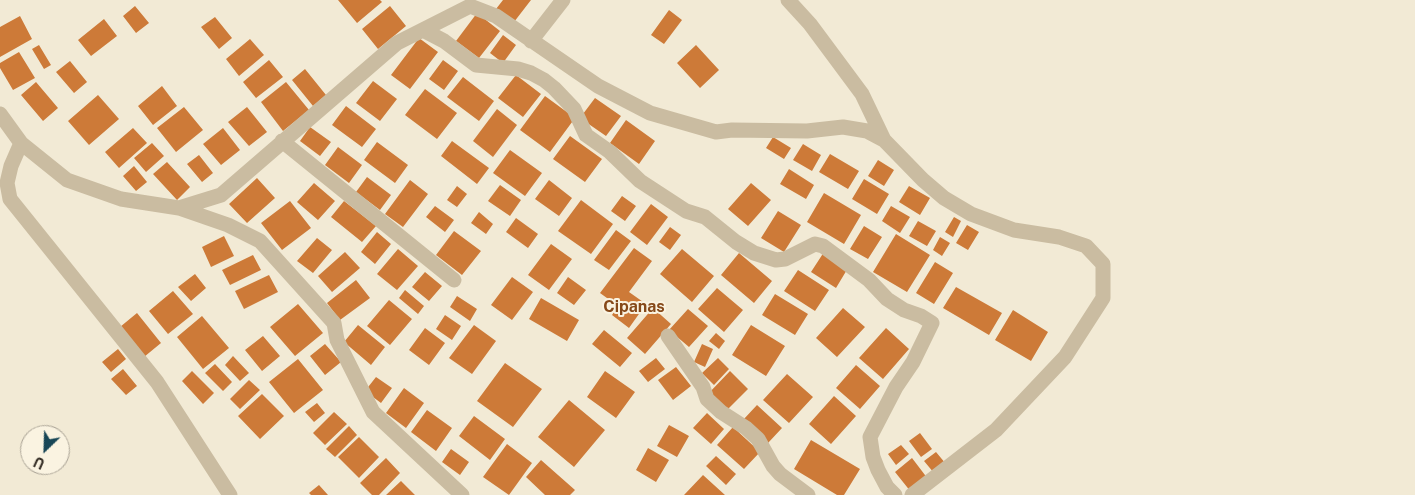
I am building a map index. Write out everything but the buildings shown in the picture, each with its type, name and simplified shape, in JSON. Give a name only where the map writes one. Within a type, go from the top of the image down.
[{"type":"street","points":[[531,41],[563,0]]},
{"type":"street","points":[[788,0],[810,24],[862,94],[884,140]]},
{"type":"street","points":[[179,208],[221,195],[396,43],[470,6],[496,16],[598,86],[650,113],[716,132],[732,130],[808,131],[843,127],[867,131],[884,140],[923,180],[944,198],[971,214],[1014,230],[1059,237],[1086,246],[1103,264],[1104,298],[1065,357],[996,430],[912,495]]},
{"type":"street","points":[[422,30],[444,41],[476,65],[518,69],[532,73],[544,80],[574,109],[586,135],[610,152],[640,181],[686,211],[705,217],[736,242],[754,253],[776,260],[786,259],[815,244],[823,246],[869,280],[888,299],[904,310],[932,323],[913,362],[896,387],[870,437],[873,457],[878,470],[887,487],[895,495]]},
{"type":"street","points":[[0,114],[21,143],[67,180],[121,199],[179,208],[228,225],[260,241],[334,322],[337,340],[373,412],[462,495]]},
{"type":"street","points":[[282,141],[454,280]]},
{"type":"street","points":[[21,143],[6,183],[10,199],[157,382],[230,495]]},
{"type":"street","points":[[668,336],[703,387],[707,399],[721,412],[746,428],[758,439],[773,466],[780,474],[808,495]]},
{"type":"district","name":"Cipanas","points":[[634,307]]}]
